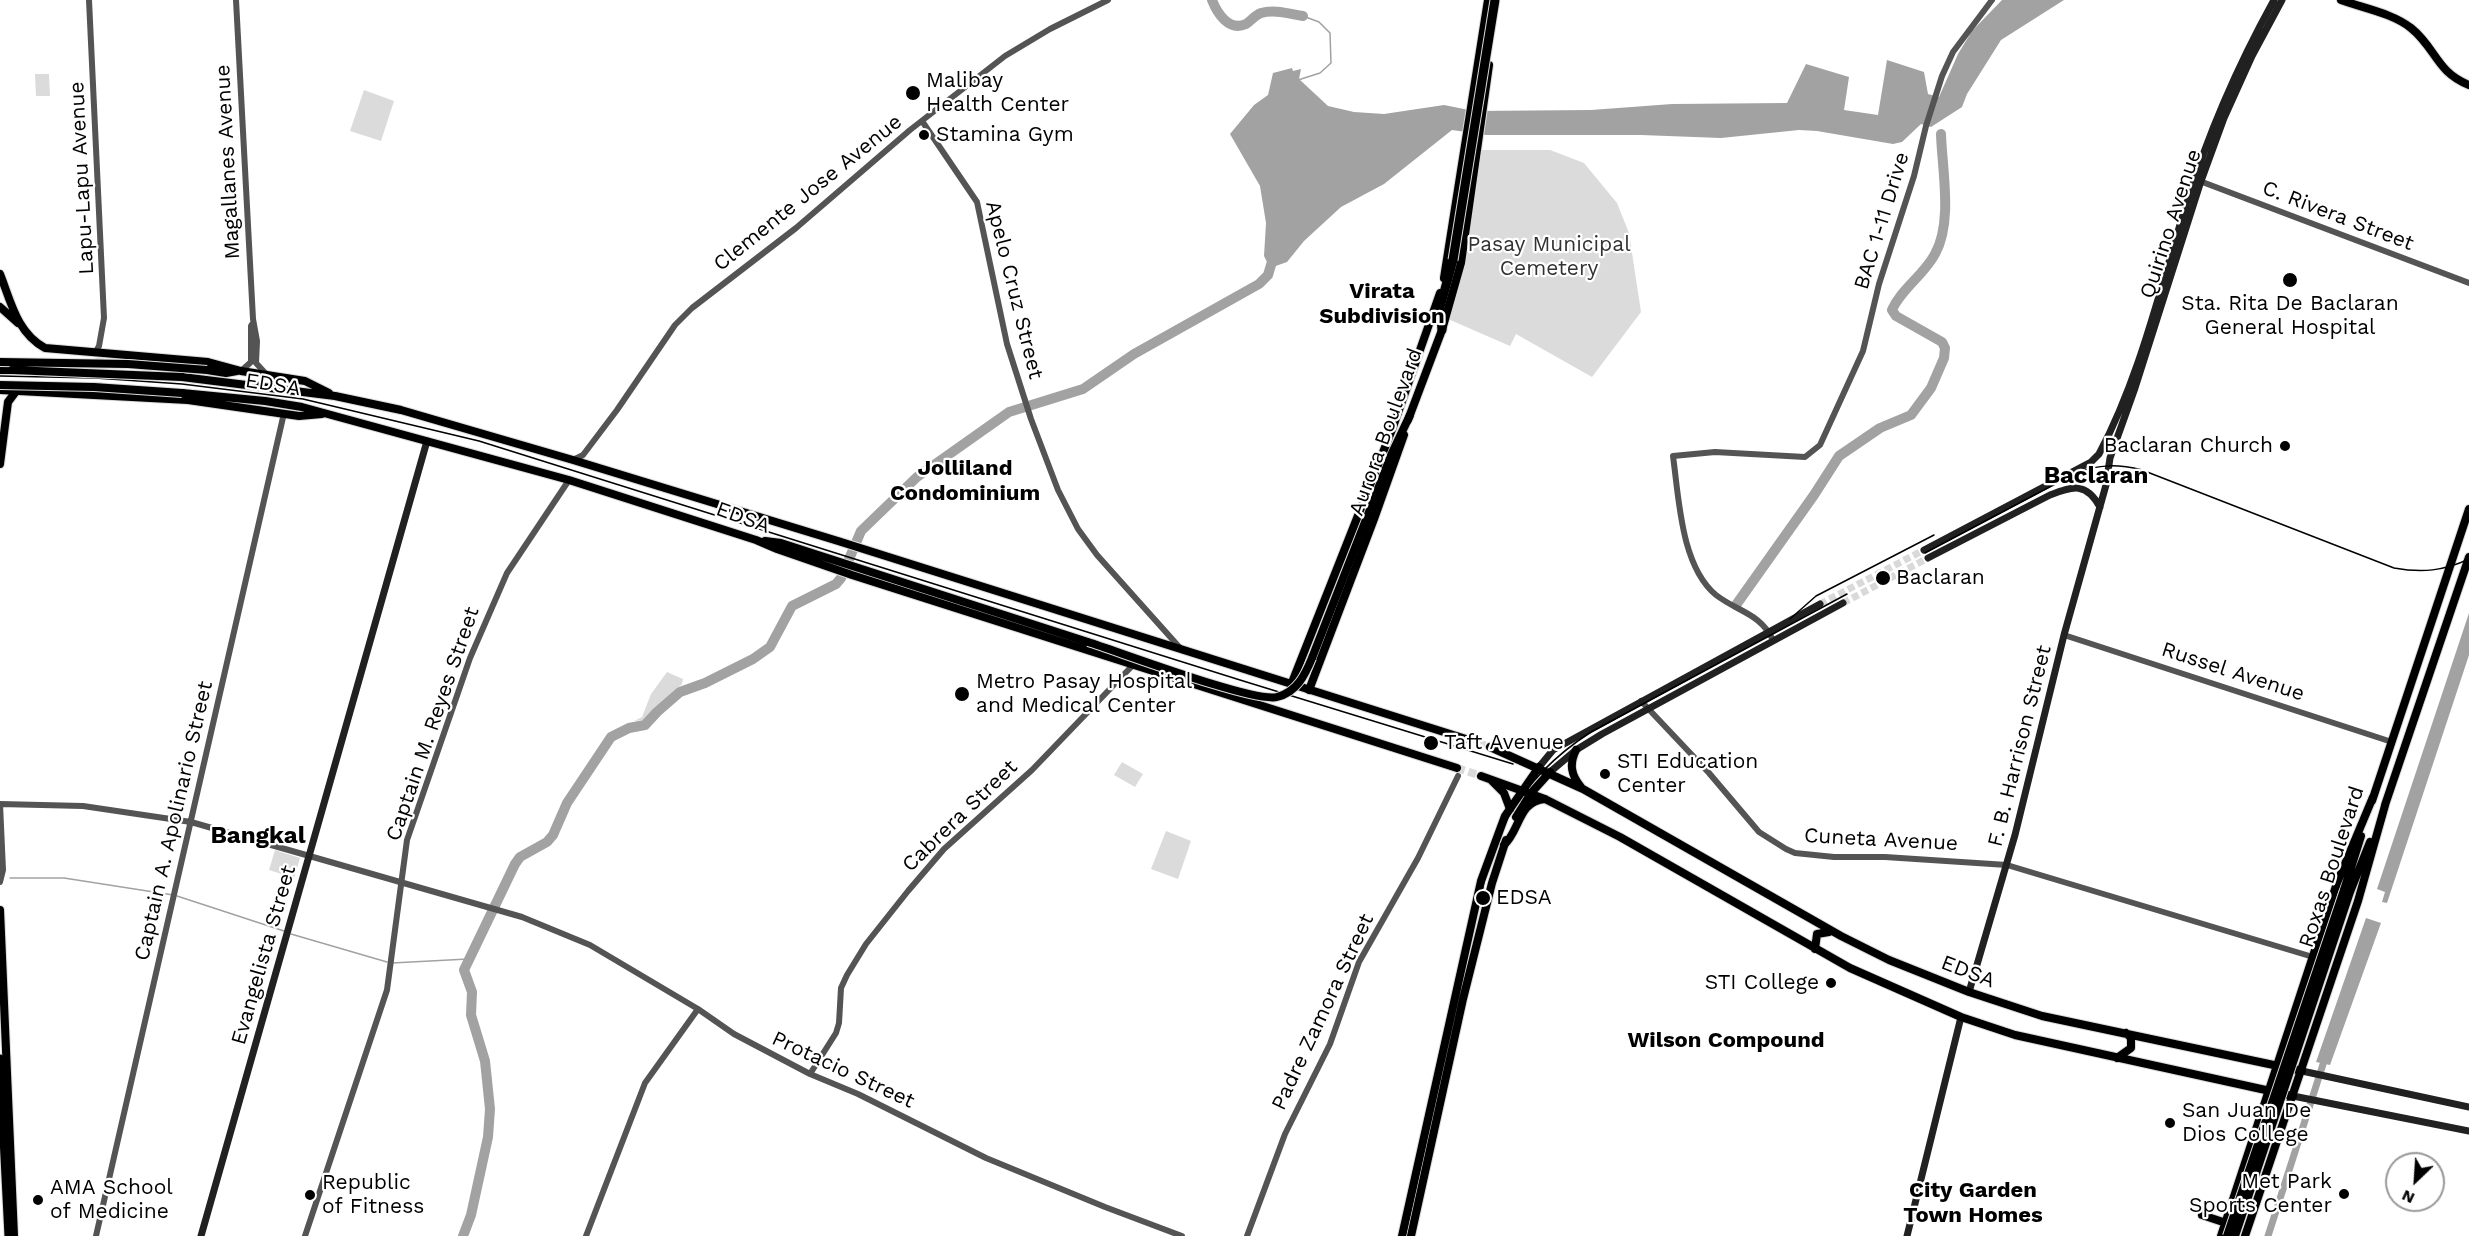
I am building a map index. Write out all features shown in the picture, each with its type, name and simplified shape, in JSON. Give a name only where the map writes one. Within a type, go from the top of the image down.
[{"type":"highway","points":[[1442,330],[1440,307],[1453,260],[1497,0]]},
{"type":"highway","points":[[0,1059],[7,1207],[12,1236]]},
{"type":"main road","name":"Aurora Boulevard","points":[[1291,685],[1393,427],[1441,290],[1449,257],[1488,0]]},
{"type":"main road","name":"Aurora Boulevard","points":[[1309,690],[1442,330],[1461,263],[1497,0]]},
{"type":"main road","name":"Quirino Avenue","points":[[2100,507],[2109,463],[2135,388],[2220,111],[2274,0]]},
{"type":"main road","name":"Quirino Avenue","points":[[2097,457],[2136,364],[2198,180],[2237,89],[2282,0]]},
{"type":"main road","points":[[2341,0],[2395,19],[2411,28],[2428,46],[2446,72],[2455,80],[2469,85]]},
{"type":"main road","points":[[1469,123],[1480,125]]},
{"type":"main road","points":[[0,274],[18,323]]},
{"type":"main road","points":[[0,307],[18,323],[29,338],[45,348],[208,362],[241,371]]},
{"type":"main road","points":[[0,362],[118,364],[226,373],[241,371]]},
{"type":"main road","name":"EDSA","points":[[0,370],[170,376],[228,381],[335,396],[401,410],[838,541],[1466,739]]},
{"type":"main road","name":"EDSA","points":[[241,371],[305,381],[335,396]]},
{"type":"main road","name":"EDSA","points":[[0,385],[94,387],[182,393],[265,401],[327,414],[569,480],[830,563],[852,575],[1457,772]]},
{"type":"main road","points":[[0,390],[100,392],[188,400],[299,416],[327,414]]},
{"type":"main road","points":[[0,464],[3,426],[8,402],[17,390]]},
{"type":"main road","points":[[830,563],[1239,691],[1275,698],[1294,688],[1306,673],[1392,453],[1410,415]]},
{"type":"main road","name":"Evangelista Street","points":[[201,1236],[427,441]]},
{"type":"main road","points":[[2100,507],[2092,496],[2078,487],[2060,491],[1929,558],[1925,550],[2097,457],[2104,458],[2109,463]]},
{"type":"main road","name":"F. B. Harrison Street","points":[[1969,992],[2007,865],[2064,635],[2100,507]]},
{"type":"main road","name":"Roxas Boulevard","points":[[2235,1236],[2347,891],[2373,797],[2469,509]]},
{"type":"main road","name":"Roxas Boulevard","points":[[2228,1236],[2347,891],[2386,802],[2469,557]]},
{"type":"main road","points":[[1402,1236],[1481,881],[1495,840],[1510,809],[1527,791],[1576,750],[1646,709],[1843,603]]},
{"type":"main road","points":[[1411,1236],[1463,999],[1491,884],[1504,845],[1539,767],[1550,752],[1820,604]]},
{"type":"main road","points":[[1743,646],[1747,654]]},
{"type":"main road","points":[[1304,653],[1309,661],[1315,662],[1320,659]]},
{"type":"main road","name":"EDSA","points":[[1490,747],[1539,767],[1583,789],[1841,936],[1889,960],[1969,992],[2032,1014],[2302,1071]]},
{"type":"main road","points":[[1576,750],[1572,773],[1583,789]]},
{"type":"main road","name":"EDSA","points":[[1510,809],[1499,787],[1480,776],[1545,799],[1620,837],[1815,949],[1882,984],[1961,1017],[2015,1035],[2298,1097]]},
{"type":"main road","points":[[2221,1236],[2337,883],[2373,797]]},
{"type":"main road","points":[[1504,845],[1527,807],[1537,800],[1545,799]]},
{"type":"main road","points":[[2246,1236],[2285,1122],[2298,1097],[2302,1071],[2358,902],[2386,802]]},
{"type":"main road","points":[[0,910],[12,1236]]},
{"type":"main road","points":[[1815,949],[1815,939],[1820,932],[1841,936]]},
{"type":"main road","points":[[1907,1236],[1961,1017]]},
{"type":"main road","points":[[2291,1025],[2302,1034],[2315,1031]]},
{"type":"main road","points":[[2117,1058],[2127,1053],[2132,1045],[2131,1038],[2123,1032]]},
{"type":"main road","points":[[2302,1071],[2469,1107]]},
{"type":"main road","points":[[2298,1097],[2469,1131]]},
{"type":"main road","points":[[2261,1115],[2264,1111],[2273,1109],[2282,1114],[2285,1122]]},
{"type":"main road","points":[[2202,1215],[2226,1223]]},
{"type":"street","name":"Lapu-Lapu Avenue","points":[[89,0],[103,276],[104,318],[99,348],[101,354]]},
{"type":"street","name":"Magallanes Avenue","points":[[236,0],[253,323],[257,341],[256,363],[267,375]]},
{"type":"street","name":"Clemente Jose Avenue","points":[[573,460],[583,455],[604,428],[682,316],[796,228],[922,121],[1005,56],[1050,29],[1108,0]]},
{"type":"street","name":"BAC 1-11 Drive","points":[[1769,632],[1759,621],[1717,595],[1701,579],[1695,568],[1686,540],[1673,456],[1715,452],[1805,457],[1820,445],[1863,351],[1879,284],[1914,176],[1935,95],[1953,52],[1992,0]]},
{"type":"street","name":"Apelo Cruz Street","points":[[922,121],[977,202],[1007,344],[1030,417],[1058,490],[1078,529],[1115,577],[1182,650]]},
{"type":"street","name":"C. Rivera Street","points":[[2198,180],[2469,283]]},
{"type":"street","name":"Magallanes Avenue","points":[[241,371],[250,362],[253,323]]},
{"type":"street","name":"Captain A. Apolinario Street","points":[[96,1236],[284,413]]},
{"type":"street","name":"Captain M. Reyes Street","points":[[305,1236],[387,990],[407,840],[470,658],[507,573],[569,480]]},
{"type":"street","points":[[1769,632],[1773,640]]},
{"type":"street","name":"Russel Avenue","points":[[2064,635],[2392,742]]},
{"type":"street","name":"Cabrera Street","points":[[810,1074],[836,1034],[841,988],[866,944],[944,849],[1032,770],[1133,665]]},
{"type":"street","name":"Cuneta Avenue","points":[[1641,701],[1646,709],[1708,772],[1759,832],[1795,853],[2007,865],[2313,957]]},
{"type":"street","name":"Padre Zamora Street","points":[[1247,1236],[1285,1134],[1330,1044],[1359,962],[1418,858],[1457,772]]},
{"type":"street","name":"Protacio Street","points":[[0,804],[83,806],[191,822],[501,911],[590,945],[698,1009],[759,1049],[856,1093],[986,1158],[1105,1208],[1182,1236]]},
{"type":"street","points":[[0,804],[3,870],[0,882]]},
{"type":"street","points":[[586,1236],[645,1083],[698,1009]]},
{"type":"green space","points":[[35,74],[49,74],[50,96],[36,96]]},
{"type":"green space","points":[[364,90],[394,101],[381,141],[350,131]]},
{"type":"green space","name":"Pasay Municipal Cemetery","points":[[1481,150],[1550,150],[1584,163],[1617,203],[1629,233],[1641,312],[1592,377],[1516,334],[1510,346],[1448,319],[1463,268]]},
{"type":"green space","points":[[667,672],[683,679],[682,684],[644,720],[634,721],[642,717],[651,694]]},
{"type":"green space","points":[[1122,762],[1143,774],[1135,787],[1114,775]]},
{"type":"green space","points":[[1166,831],[1191,841],[1178,879],[1151,869]]},
{"type":"green space","points":[[275,850],[300,858],[294,878],[269,870]]},
{"type":"shaded area","points":[[2002,0],[2064,0],[2001,40],[1967,94],[1962,107],[1931,127],[1921,124],[1902,142],[1893,144],[1799,130],[1721,138],[1641,135],[1486,135],[1452,130],[1384,184],[1341,207],[1304,241],[1287,262],[1270,268],[1264,256],[1266,223],[1260,186],[1230,134],[1254,105],[1268,95],[1273,73],[1292,68],[1293,71],[1301,69],[1299,79],[1328,106],[1354,112],[1384,114],[1444,105],[1474,111],[1591,110],[1672,104],[1787,103],[1806,64],[1849,77],[1844,110],[1878,115],[1887,60],[1924,72],[1928,94],[1939,97],[1958,54],[1972,31]]},
{"type":"shaded area","points":[[2469,613],[2469,655],[2387,903],[2382,902],[2385,892],[2377,889]]},
{"type":"shaded area","points":[[2366,918],[2381,923],[2330,1065],[2316,1062]]},
{"type":"waterway","points":[[1212,0],[1224,20],[1234,25],[1246,24],[1259,14],[1266,12],[1303,16]]},
{"type":"waterway","points":[[1298,80],[1320,73],[1331,63],[1330,33],[1319,22],[1303,16]]},
{"type":"waterway","points":[[1736,605],[1839,456],[1880,428],[1911,415],[1931,388],[1944,358],[1945,348],[1942,342],[1896,316],[1892,310],[1901,295],[1930,262],[1944,227],[1941,134]]},
{"type":"waterway","points":[[463,1236],[471,1215],[488,1137],[490,1109],[485,1061],[471,1015],[472,992],[464,970],[515,864],[520,857],[547,842],[553,835],[567,803],[611,737],[629,728],[645,725],[680,692],[705,683],[753,659],[770,647],[792,606],[836,584],[841,578],[861,531],[917,477],[1009,412],[1083,389],[1134,354],[1259,284],[1268,275],[1274,255]]},
{"type":"waterway","points":[[10,878],[64,878],[173,895]]},
{"type":"waterway","points":[[177,896],[284,931]]},
{"type":"waterway","points":[[291,934],[387,962]]},
{"type":"waterway","points":[[392,963],[468,959]]},
{"type":"waterway","points":[[2268,1236],[2326,1055]]},
{"type":"tunnel","points":[[98,390],[100,356]]},
{"type":"tunnel","points":[[1820,604],[1924,550]]},
{"type":"tunnel","points":[[1843,603],[1928,558]]},
{"type":"tunnel","points":[[1466,739],[1490,747]]},
{"type":"tunnel","points":[[1457,768],[1481,776]]},
{"type":"tram line","points":[[0,376],[95,378],[182,384],[303,399],[479,441],[1513,764]]},
{"type":"tram line","points":[[1925,553],[2076,473],[2093,468],[2117,466],[2142,470],[2394,568],[2433,570],[2469,559]]},
{"type":"tram line","points":[[1790,619],[1816,596],[1934,535]]},
{"type":"tram line","points":[[1405,1236],[1486,874],[1500,833],[1525,791],[1567,749],[1591,732],[1847,594]]},
{"type":"place","name":"Malibay Health Center","points":[[913,93]]},
{"type":"place","name":"Stamina Gym","points":[[924,135]]},
{"type":"place","name":"Sta. Rita De Baclaran General Hospital","points":[[2290,280]]},
{"type":"place","name":"Baclaran Church","points":[[2285,446]]},
{"type":"place","name":"Baclaran","points":[[1883,578]]},
{"type":"place","name":"Metro Pasay Hospital and Medical Center","points":[[962,694]]},
{"type":"place","name":"Taft Avenue","points":[[1431,743]]},
{"type":"place","name":"STI Education Center","points":[[1605,774]]},
{"type":"place","name":"EDSA","points":[[1483,898]]},
{"type":"place","name":"STI College","points":[[1831,983]]},
{"type":"place","name":"San Juan De Dios College","points":[[2170,1123]]},
{"type":"place","name":"Met Park Sports Center","points":[[2344,1194]]},
{"type":"place","name":"Republic of Fitness","points":[[310,1195]]},
{"type":"place","name":"AMA School of Medicine","points":[[38,1200]]},
{"type":"district","name":"Virata Subdivision","points":[[1382,304]]},
{"type":"district","name":"Baclaran","points":[[2096,476]]},
{"type":"district","name":"Jolliland Condominium","points":[[965,482]]},
{"type":"district","name":"Bangkal","points":[[258,836]]},
{"type":"district","name":"Wilson Compound","points":[[1726,1041]]},
{"type":"district","name":"City Garden Town Homes","points":[[1973,1204]]}]
